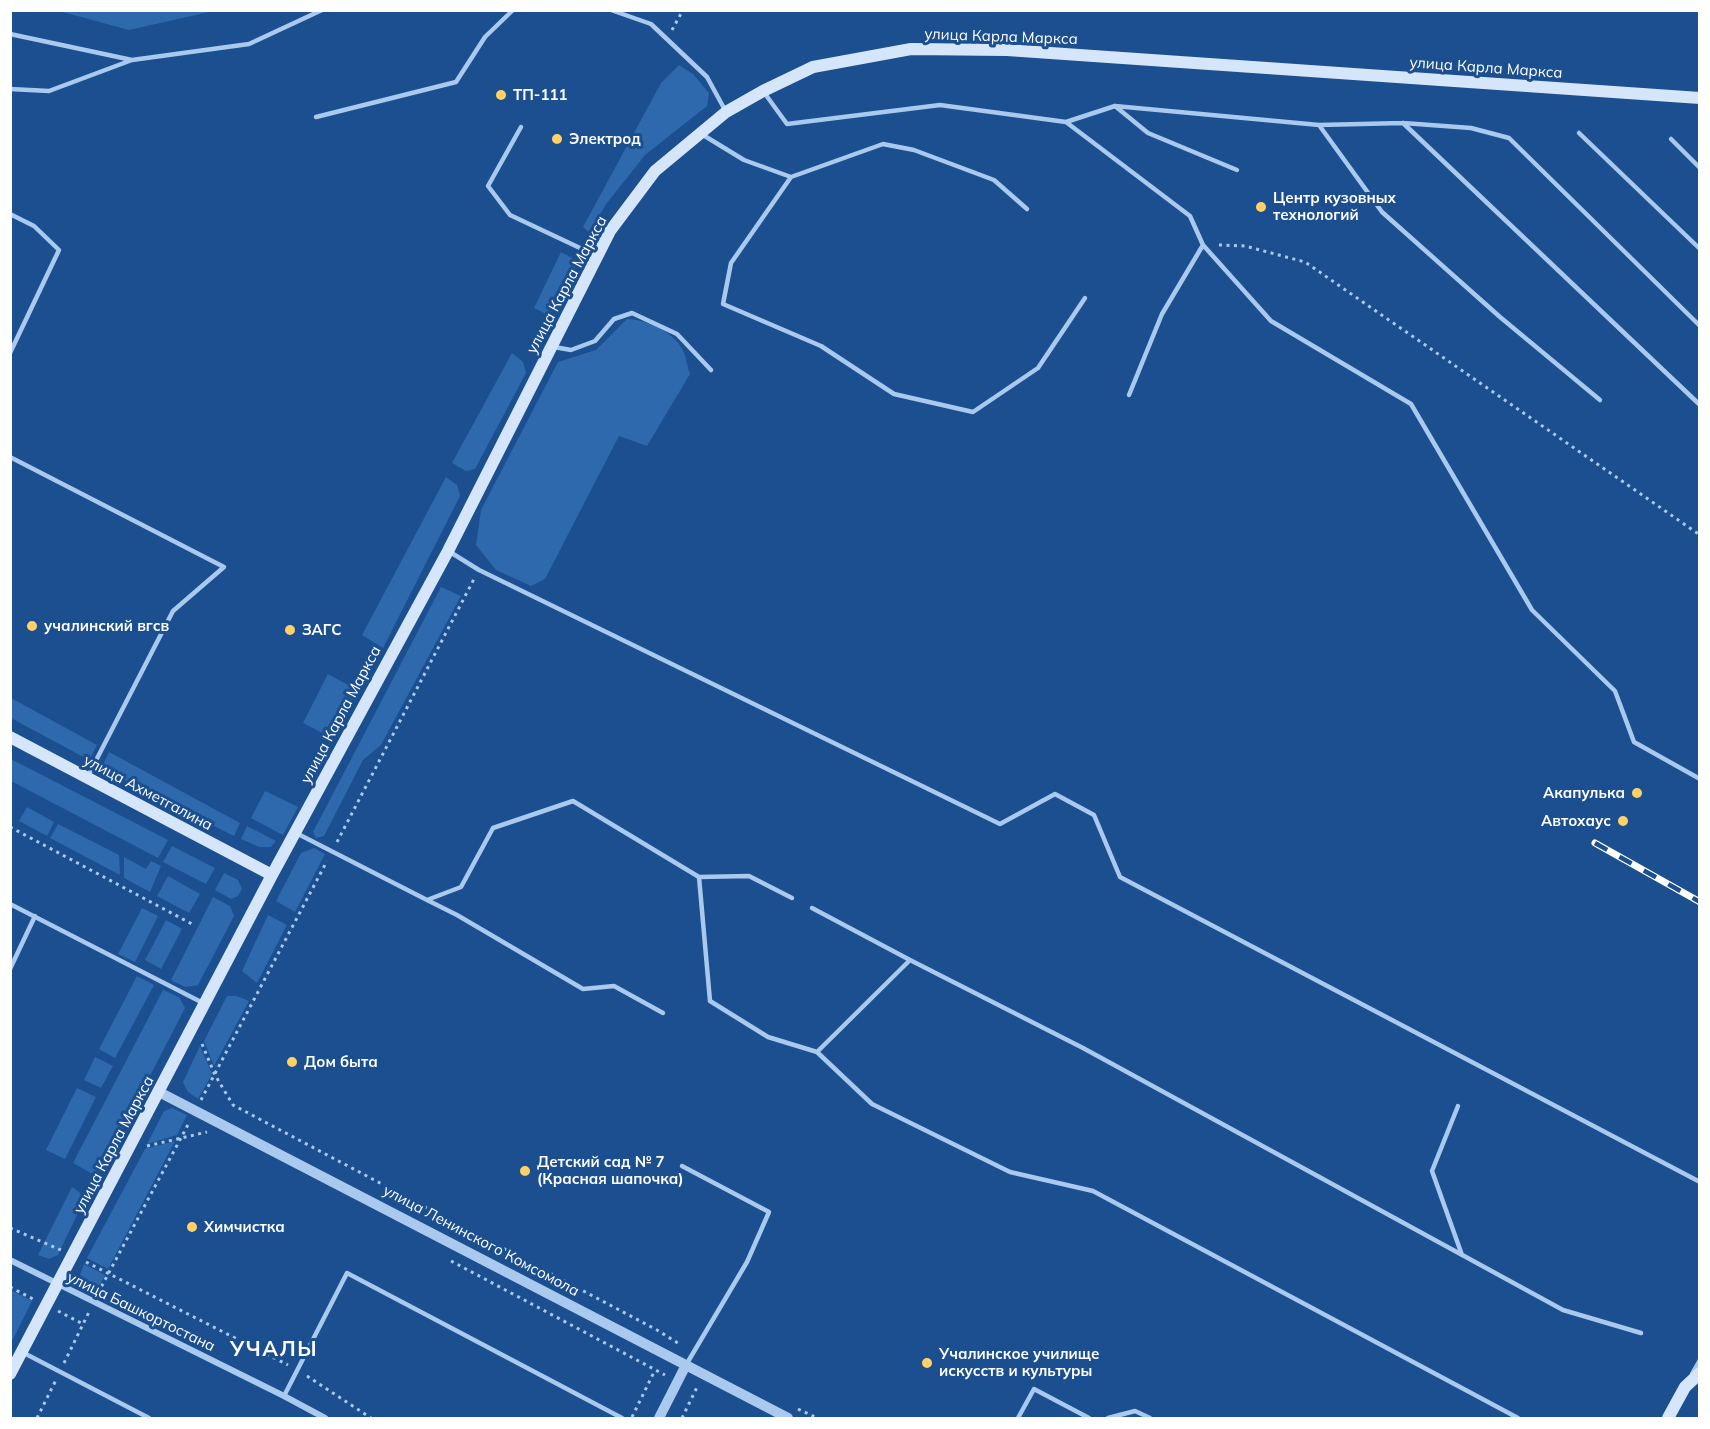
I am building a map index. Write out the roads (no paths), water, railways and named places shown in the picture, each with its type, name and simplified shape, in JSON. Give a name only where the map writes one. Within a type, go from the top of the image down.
[{"type":"main road","name":"улица Карла Маркса","points":[[10,1374],[272,875],[447,551],[610,231],[655,171],[726,112],[813,67],[911,49],[1019,51],[1700,98]]},
{"type":"main road","name":"улица Ахметгалина","points":[[10,737],[272,875]]},
{"type":"main road","points":[[1668,1419],[1685,1386],[1700,1374]]},
{"type":"street","name":"улица Ленинского Комсомола","points":[[159,1092],[788,1419]]},
{"type":"street","name":"улица Башкортостана","points":[[10,1260],[284,1396],[325,1419]]},
{"type":"street","points":[[658,1419],[686,1365]]},
{"type":"lane","points":[[10,89],[49,91],[132,60],[249,44],[322,10]]},
{"type":"lane","points":[[316,117],[456,82],[485,37],[513,10]]},
{"type":"lane","points":[[611,10],[651,24],[707,77],[726,112]]},
{"type":"lane","points":[[10,34],[132,60]]},
{"type":"lane","points":[[763,91],[787,124],[940,105],[1066,122],[1115,106],[1319,125],[1403,123],[1471,128],[1509,138],[1700,326]]},
{"type":"lane","points":[[1115,106],[1148,133],[1237,170]]},
{"type":"lane","points":[[1066,122],[1190,216],[1203,245],[1271,321],[1411,404],[1532,610],[1615,691],[1634,742],[1700,779]]},
{"type":"lane","points":[[1403,123],[1700,405]]},
{"type":"lane","points":[[1319,125],[1382,212],[1600,400]]},
{"type":"lane","points":[[521,127],[488,186],[510,215],[597,256]]},
{"type":"lane","points":[[701,133],[744,160],[791,177]]},
{"type":"lane","points":[[1580,133],[1700,249]]},
{"type":"lane","points":[[1671,139],[1700,168]]},
{"type":"lane","points":[[1027,209],[994,180],[914,150],[883,144],[791,177],[731,263],[723,304],[821,346],[894,394],[973,412],[1038,368],[1085,298]]},
{"type":"lane","points":[[10,214],[34,226],[59,250],[10,353]]},
{"type":"lane","points":[[1129,395],[1161,314],[1203,245]]},
{"type":"lane","points":[[552,346],[571,350],[595,341],[614,319],[632,313],[677,334],[711,370]]},
{"type":"lane","points":[[10,457],[224,567],[173,611],[87,778]]},
{"type":"lane","points":[[447,551],[479,570],[999,824],[1055,794],[1094,815],[1120,877],[1700,1182]]},
{"type":"lane","points":[[427,900],[461,887],[493,828],[573,801],[699,877],[748,876],[792,898]]},
{"type":"lane","points":[[295,832],[457,915],[583,988],[614,986],[663,1012]]},
{"type":"lane","points":[[699,877],[710,1001],[768,1037],[817,1052],[872,1104],[1010,1172],[1093,1191],[1518,1419]]},
{"type":"lane","points":[[10,904],[205,1004]]},
{"type":"lane","points":[[812,908],[1083,1048],[1563,1310],[1641,1333]]},
{"type":"lane","points":[[10,969],[35,916]]},
{"type":"lane","points":[[817,1052],[910,960]]},
{"type":"lane","points":[[1458,1106],[1432,1171],[1462,1255]]},
{"type":"lane","points":[[682,1166],[769,1212],[747,1262],[686,1365]]},
{"type":"lane","points":[[284,1396],[347,1273],[622,1419]]},
{"type":"lane","points":[[22,1352],[149,1419]]},
{"type":"lane","points":[[1685,1386],[1700,1360]]},
{"type":"lane","points":[[1018,1419],[1034,1389],[1089,1419]]},
{"type":"lane","points":[[1108,1419],[1135,1411],[1150,1419]]},
{"type":"railway","points":[[1595,843],[1700,902]]},
{"type":"place","name":"ТП-111","points":[[501,95]]},
{"type":"place","name":"Электрод","points":[[557,139]]},
{"type":"place","name":"Центр кузовных технологий","points":[[1261,207]]},
{"type":"place","name":"учалинский вгсв","points":[[32,626]]},
{"type":"place","name":"ЗАГС","points":[[290,630]]},
{"type":"place","name":"Акапулька","points":[[1637,793]]},
{"type":"place","name":"Автохаус","points":[[1623,821]]},
{"type":"place","name":"Дом быта","points":[[292,1062]]},
{"type":"place","name":"Детский сад № 7 (Красная шапочка)","points":[[525,1171]]},
{"type":"place","name":"Химчистка","points":[[192,1227]]},
{"type":"place","name":"Учалинское училище искусств и культуры","points":[[927,1363]]},
{"type":"district","name":"УЧАЛЫ","points":[[274,1350]]}]
